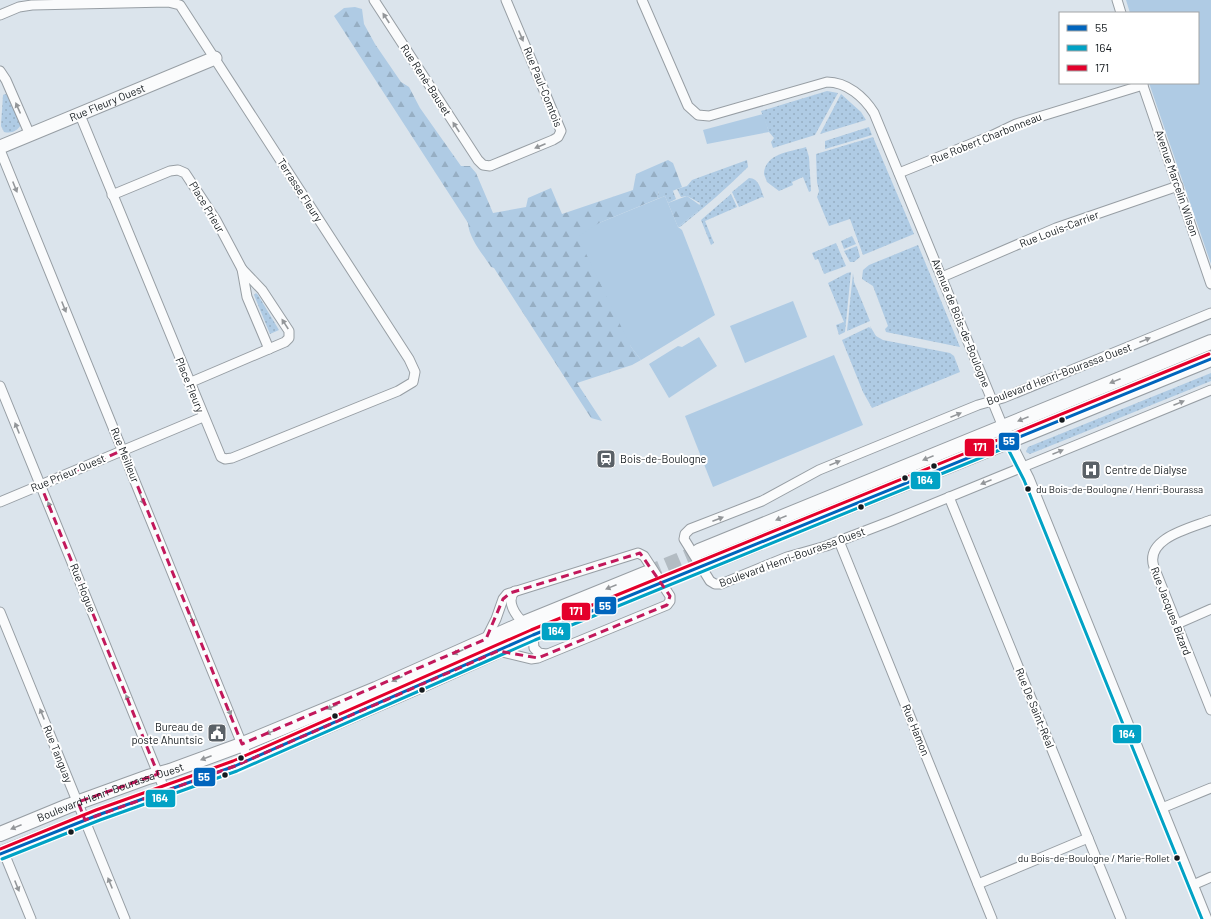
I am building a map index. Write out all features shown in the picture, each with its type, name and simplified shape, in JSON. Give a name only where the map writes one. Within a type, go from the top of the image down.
[{"type":"main road","points":[[699,551],[1211,342]]},
{"type":"main road","name":"Boulevard Henri-Bourassa Ouest","points":[[707,564],[1211,359]]},
{"type":"main road","name":"Boulevard Henri-Bourassa Ouest","points":[[0,834],[78,802],[242,744],[364,694],[486,639],[647,573]]},
{"type":"main road","name":"Boulevard Henri-Bourassa Ouest","points":[[2,854],[85,820],[235,766],[248,759],[366,710],[533,635],[655,585]]},
{"type":"street","name":"Rue René-Bauset","points":[[374,0],[478,160]]},
{"type":"street","name":"Rue Paul-Comtois","points":[[478,160],[485,166],[492,166],[553,140],[560,133],[560,126],[506,0]]},
{"type":"street","name":"Avenue de Bois-de-Boulogne","points":[[642,0],[686,102],[693,113],[701,116],[709,116],[820,83],[836,83],[851,90],[872,110],[1003,427],[1029,478],[1207,919]]},
{"type":"street","points":[[1117,0],[1121,12]]},
{"type":"street","name":"Terrasse Fleury","points":[[0,14],[19,7],[32,5],[168,2],[179,4],[409,359],[414,367],[415,377]]},
{"type":"street","name":"Rue Fleury Ouest","points":[[0,147],[215,58]]},
{"type":"street","points":[[0,71],[6,80],[30,135]]},
{"type":"street","name":"Rue Robert Charbonneau","points":[[899,173],[1022,122],[1142,84]]},
{"type":"street","name":"Avenue Marcelin Wilson","points":[[1142,84],[1211,284]]},
{"type":"street","name":"Place Fleury","points":[[80,115],[203,417],[219,454],[223,459],[229,459],[402,389],[411,384],[415,377]]},
{"type":"street","name":"Rue Meilleur","points":[[0,150],[248,759]]},
{"type":"street","name":"Place Prieur","points":[[112,195],[170,171],[183,172],[189,177],[216,220],[242,269],[262,290],[289,331],[288,340],[189,383]]},
{"type":"street","name":"Rue Louis-Carrier","points":[[942,277],[1056,228],[1178,186]]},
{"type":"street","name":"Place Prieur","points":[[242,269],[247,297],[269,349]]},
{"type":"street","name":"Boulevard Henri-Bourassa Ouest","points":[[1211,313],[819,470],[762,501],[687,531],[684,539],[710,582],[718,585],[787,557],[838,541],[1211,390]]},
{"type":"street","name":"Rue Hogue","points":[[0,386],[165,791]]},
{"type":"street","name":"Rue Prieur Ouest","points":[[0,502],[203,417]]},
{"type":"street","name":"Rue De Saint-Réal","points":[[949,496],[1121,919]]},
{"type":"street","name":"Rue Jacques Bizard","points":[[1210,703],[1154,566],[1153,552],[1162,540],[1211,520]]},
{"type":"street","name":"Rue Hamon","points":[[838,541],[992,919]]},
{"type":"street","points":[[486,639],[496,619],[503,599],[507,594],[640,553],[644,556],[670,596],[670,601],[667,605],[531,659],[498,651]]},
{"type":"street","points":[[514,591],[511,598],[513,609],[516,615],[524,623]]},
{"type":"street","points":[[1177,624],[1211,610]]},
{"type":"street","name":"Rue Tanguay","points":[[0,612],[125,919]]},
{"type":"street","points":[[533,635],[534,648],[539,653],[546,654]]},
{"type":"street","points":[[1162,808],[1211,788]]},
{"type":"street","points":[[978,884],[1088,838]]},
{"type":"street","points":[[2,854],[31,919]]},
{"type":"street","points":[[1193,885],[1211,878]]},
{"type":"highlighted area","points":[[123,450],[242,744],[486,639],[503,599],[510,593],[640,553],[670,596],[667,605],[538,658],[498,651],[235,766],[85,820],[78,802],[158,774],[41,486]]},
{"type":"green space","points":[[1126,0],[1211,0],[1211,264],[1149,84],[1199,84],[1199,12],[1130,12]]},
{"type":"green space","points":[[355,7],[362,9],[364,24],[375,44],[401,82],[409,87],[420,108],[461,166],[470,166],[476,173],[493,213],[526,207],[528,198],[551,188],[562,214],[633,190],[636,174],[668,160],[673,163],[682,187],[670,192],[659,191],[657,199],[599,223],[631,347],[641,360],[632,365],[577,383],[602,421],[591,418],[494,268],[491,267],[480,252],[471,235],[468,223],[334,16],[344,8]]},
{"type":"green space","points":[[827,91],[838,93],[815,135],[773,148],[771,142],[774,138],[769,132],[761,111]]},
{"type":"green space","points":[[841,94],[861,112],[866,120],[820,134]]},
{"type":"green space","points":[[3,95],[8,95],[21,125],[12,132],[4,132],[1,126]]},
{"type":"green space","points":[[763,114],[769,132],[707,144],[703,130]]},
{"type":"green space","points":[[869,127],[872,135],[825,149],[825,141]]},
{"type":"green space","points":[[873,137],[914,234],[863,255],[850,219],[829,226],[817,197],[819,191],[817,182],[816,154]]},
{"type":"green space","points":[[806,147],[809,157],[811,191],[809,192],[803,177],[792,182],[793,185],[779,191],[767,182],[764,174],[765,167],[769,162],[779,154]]},
{"type":"green space","points":[[747,160],[748,167],[740,175],[698,213],[678,227],[698,211],[700,203],[687,196],[681,197],[677,189],[687,186],[692,180]]},
{"type":"green space","points":[[749,178],[757,182],[761,188],[764,198],[762,197],[739,207],[732,192]]},
{"type":"green space","points":[[659,191],[673,191],[676,199],[668,203],[665,196],[657,199]]},
{"type":"green space","points":[[731,194],[737,207],[705,221],[714,243],[711,245],[701,220]]},
{"type":"green space","points":[[665,196],[678,227],[682,230],[715,315],[641,360],[631,347],[578,237],[599,223]]},
{"type":"green space","points":[[687,196],[701,206],[698,211],[678,227],[668,203]]},
{"type":"green space","points":[[852,236],[856,244],[844,249],[841,241]]},
{"type":"green space","points":[[836,243],[846,266],[824,274],[818,259],[815,260],[812,253]]},
{"type":"green space","points":[[918,245],[960,347],[886,332],[885,329],[888,326],[873,286],[862,279],[863,270],[869,265]]},
{"type":"green space","points":[[857,246],[860,257],[854,262],[850,262],[844,251]]},
{"type":"green space","points":[[851,272],[845,332],[839,335],[836,325],[844,322],[828,283]]},
{"type":"green space","points":[[853,273],[854,282],[870,321],[847,331]]},
{"type":"green space","points":[[256,293],[279,330],[270,334],[254,295]]},
{"type":"green space","points":[[793,301],[807,337],[745,363],[730,326]]},
{"type":"green space","points":[[870,326],[876,336],[883,340],[950,353],[954,356],[960,372],[872,408],[863,392],[842,340],[869,327],[871,329]]},
{"type":"green space","points":[[699,337],[717,366],[669,398],[649,364],[678,346],[682,347]]},
{"type":"green space","points":[[834,355],[863,425],[713,487],[685,416]]},
{"type":"green space","points":[[1211,373],[1211,381],[1030,454],[1026,452],[1028,447]]},
{"type":"tunnel","points":[[647,573],[699,551]]},
{"type":"tunnel","points":[[655,585],[707,564]]},
{"type":"transit line","name":"171","points":[[0,849],[96,810],[233,761],[531,630],[1209,354]]},
{"type":"transit line","name":"55","points":[[0,854],[98,815],[235,766],[533,635],[1211,359]]},
{"type":"transit line","name":"164","points":[[2,859],[100,820],[237,771],[535,640],[1007,447],[1024,480],[1202,919]]},
{"type":"place","name":"Bois-de-Boulogne","points":[[606,459]]},
{"type":"place","name":"Centre de Dialyse","points":[[1091,470]]},
{"type":"place","name":"du Bois-de-Boulogne / Henri-Bourassa","points":[[1028,489]]},
{"type":"place","name":"Bureau de poste Ahuntsic","points":[[217,733]]},
{"type":"place","name":"du Bois-de-Boulogne / Marie-Rollet","points":[[1177,858]]}]
